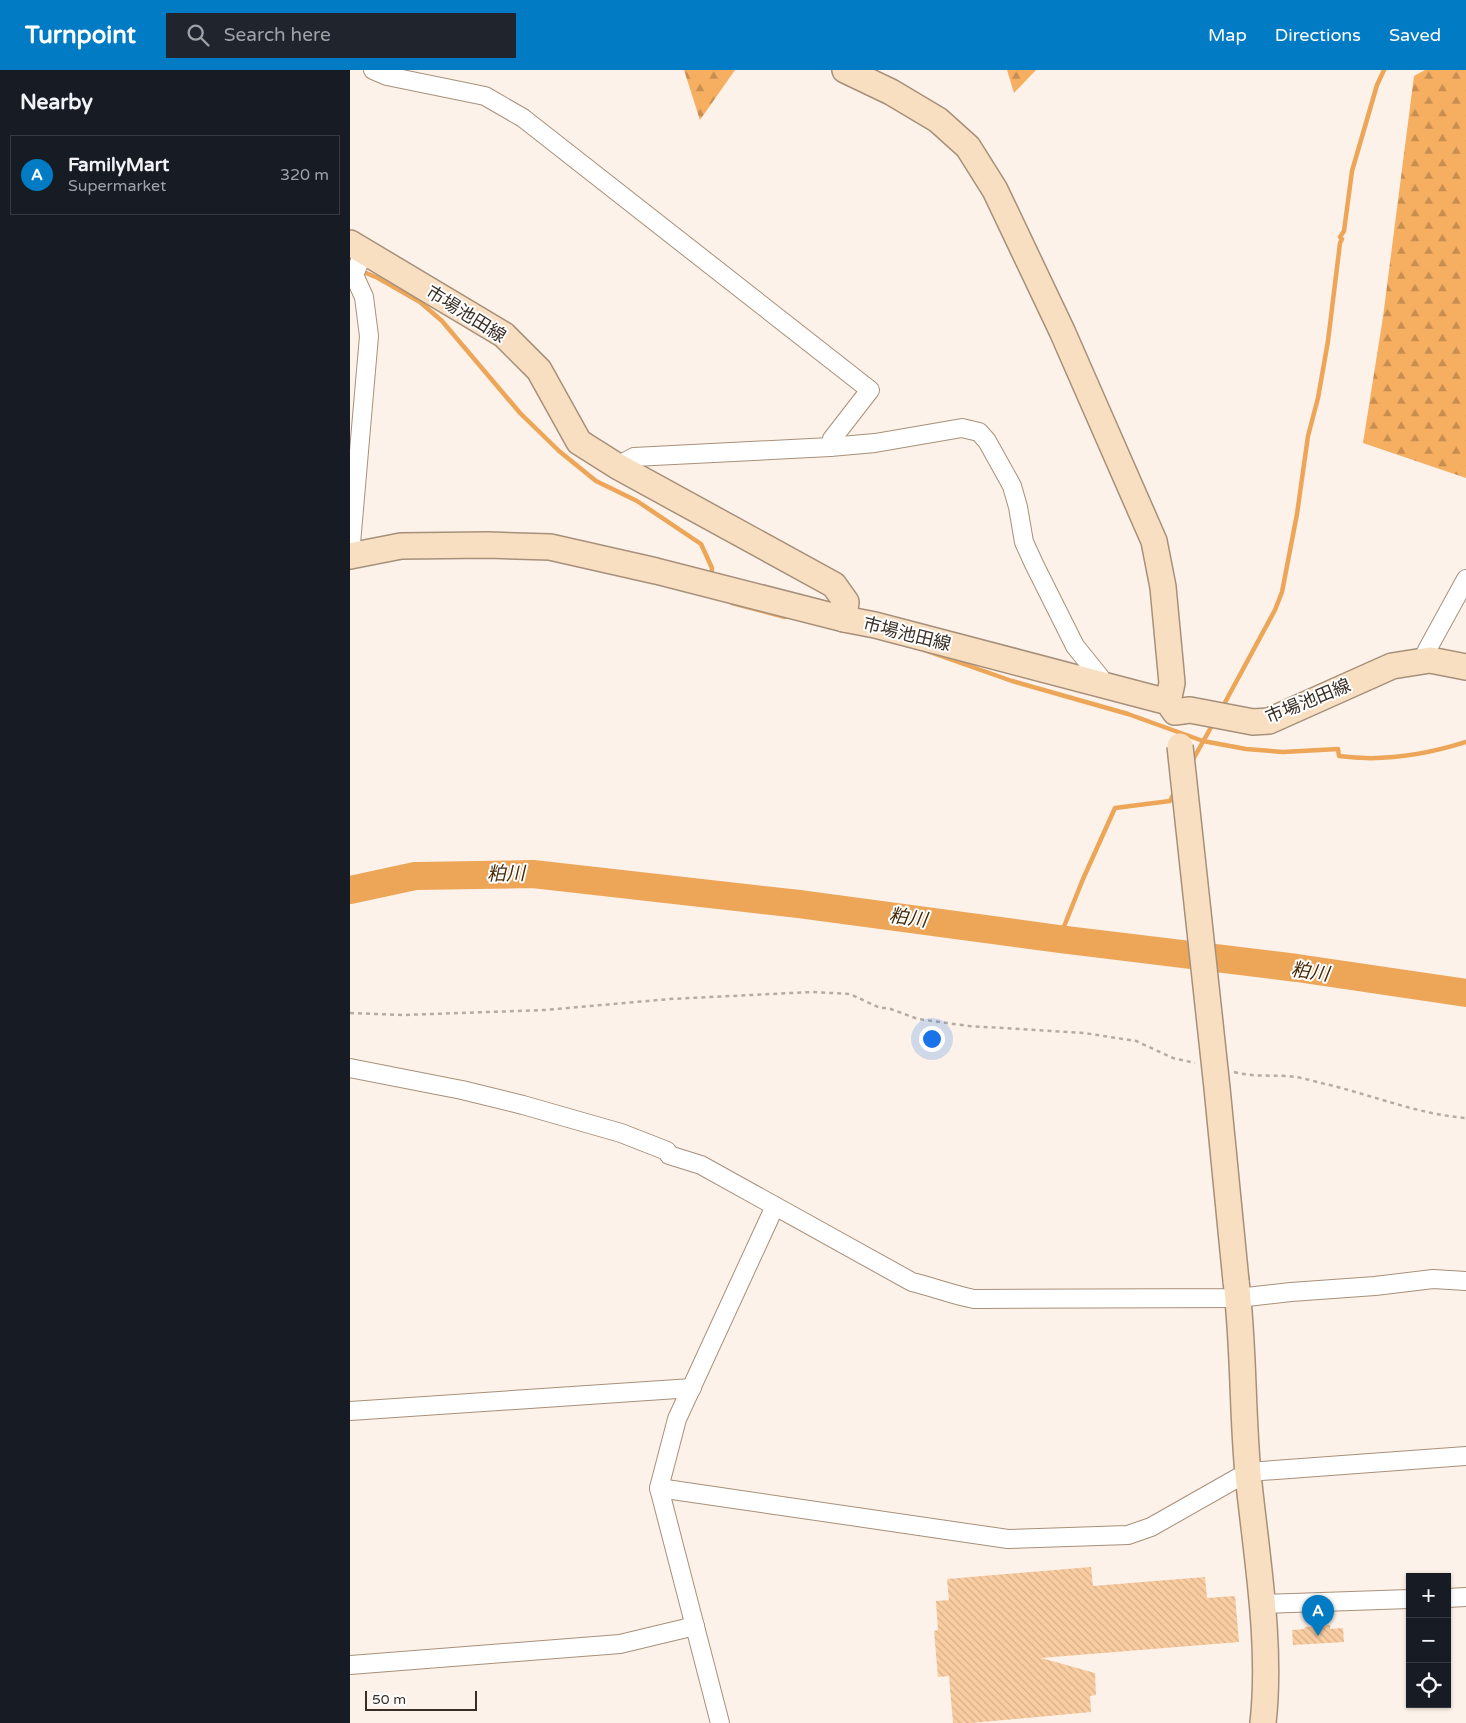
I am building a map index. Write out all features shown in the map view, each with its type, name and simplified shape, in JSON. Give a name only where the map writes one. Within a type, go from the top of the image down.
[{"type":"street","points":[[373,70],[387,76],[485,96],[523,118],[870,390],[832,439],[830,447]]},
{"type":"street","points":[[845,70],[891,92],[938,120],[968,148],[995,190],[1062,331],[1154,540],[1163,587],[1172,683],[1171,707],[1180,746],[1237,1289],[1248,1472],[1262,1604],[1266,1698],[1263,1723]]},
{"type":"street","points":[[357,247],[354,274],[364,297],[369,336],[356,407],[354,460],[358,476],[350,556],[401,546],[488,544],[550,548],[656,571],[844,619]]},
{"type":"street","name":"市場池田線","points":[[357,247],[504,335],[539,370],[579,442],[617,466],[834,585],[846,602],[844,619],[875,625],[1101,684],[1171,707],[1253,722],[1270,720],[1392,666],[1430,660],[1466,667]]},
{"type":"street","points":[[617,466],[634,457],[830,447],[875,443],[962,428],[978,432],[987,441],[1012,486],[1024,542],[1034,564],[1075,646],[1100,677],[1101,684]]},
{"type":"street","points":[[1423,660],[1466,578]]},
{"type":"street","points":[[350,1068],[462,1090],[621,1132],[667,1151],[669,1155],[702,1165],[912,1282],[950,1294],[974,1299],[1237,1289],[1291,1292],[1376,1286],[1433,1279],[1466,1281]]},
{"type":"street","points":[[720,1723],[659,1488],[677,1419],[775,1206]]},
{"type":"street","points":[[350,1411],[692,1388]]},
{"type":"street","points":[[659,1488],[1008,1539],[1128,1535],[1150,1526],[1248,1472],[1466,1456]]},
{"type":"street","points":[[1451,1598],[1466,1597]]},
{"type":"street","points":[[1262,1604],[1406,1599]]},
{"type":"street","points":[[350,1664],[620,1644],[695,1626]]},
{"type":"path","points":[[350,1014],[403,1015],[545,1010],[670,999],[821,992],[850,994],[880,1008],[888,1008],[918,1018],[960,1025],[1084,1033],[1136,1041],[1173,1058],[1199,1064]]},
{"type":"path","points":[[1234,1072],[1251,1076],[1290,1076],[1364,1094],[1427,1113],[1466,1118]]},
{"type":"green space","points":[[684,70],[735,70],[700,120]]},
{"type":"green space","points":[[1007,70],[1036,70],[1014,93]]},
{"type":"green space","points":[[1425,70],[1466,70],[1466,478],[1363,443],[1383,317],[1414,76]]},
{"type":"building","points":[[1091,1567],[1093,1586],[1205,1577],[1207,1598],[1235,1596],[1239,1642],[1041,1658],[1095,1673],[1096,1695],[1090,1696],[1091,1712],[953,1723],[949,1676],[938,1677],[934,1631],[938,1630],[936,1601],[949,1600],[947,1579]]},
{"type":"building","points":[[1330,1625],[1330,1629],[1343,1628],[1344,1642],[1293,1645],[1292,1630]]},
{"type":"waterway","points":[[1222,708],[1275,610],[1282,592],[1297,514],[1308,436],[1318,398],[1328,341],[1342,239],[1340,237],[1344,231],[1352,171],[1377,85],[1384,70]]},
{"type":"waterway","points":[[359,270],[378,278],[420,302],[442,321],[520,413],[559,451],[596,481],[637,501],[701,544],[712,568],[711,577]]},
{"type":"waterway","points":[[732,603],[785,617]]},
{"type":"waterway","points":[[924,650],[1012,681],[1128,714],[1203,741],[1246,749],[1283,752],[1338,749],[1339,756],[1387,758],[1435,751],[1466,742]]},
{"type":"waterway","points":[[1191,763],[1214,722]]},
{"type":"waterway","points":[[1059,939],[1083,879],[1115,808],[1170,801],[1175,791]]},
{"type":"waterway","name":"粕川","points":[[350,890],[415,876],[533,874],[799,904],[1059,939],[1297,968],[1466,993]]},
{"type":"place","name":"FamilyMart","points":[[1318,1636]]}]
